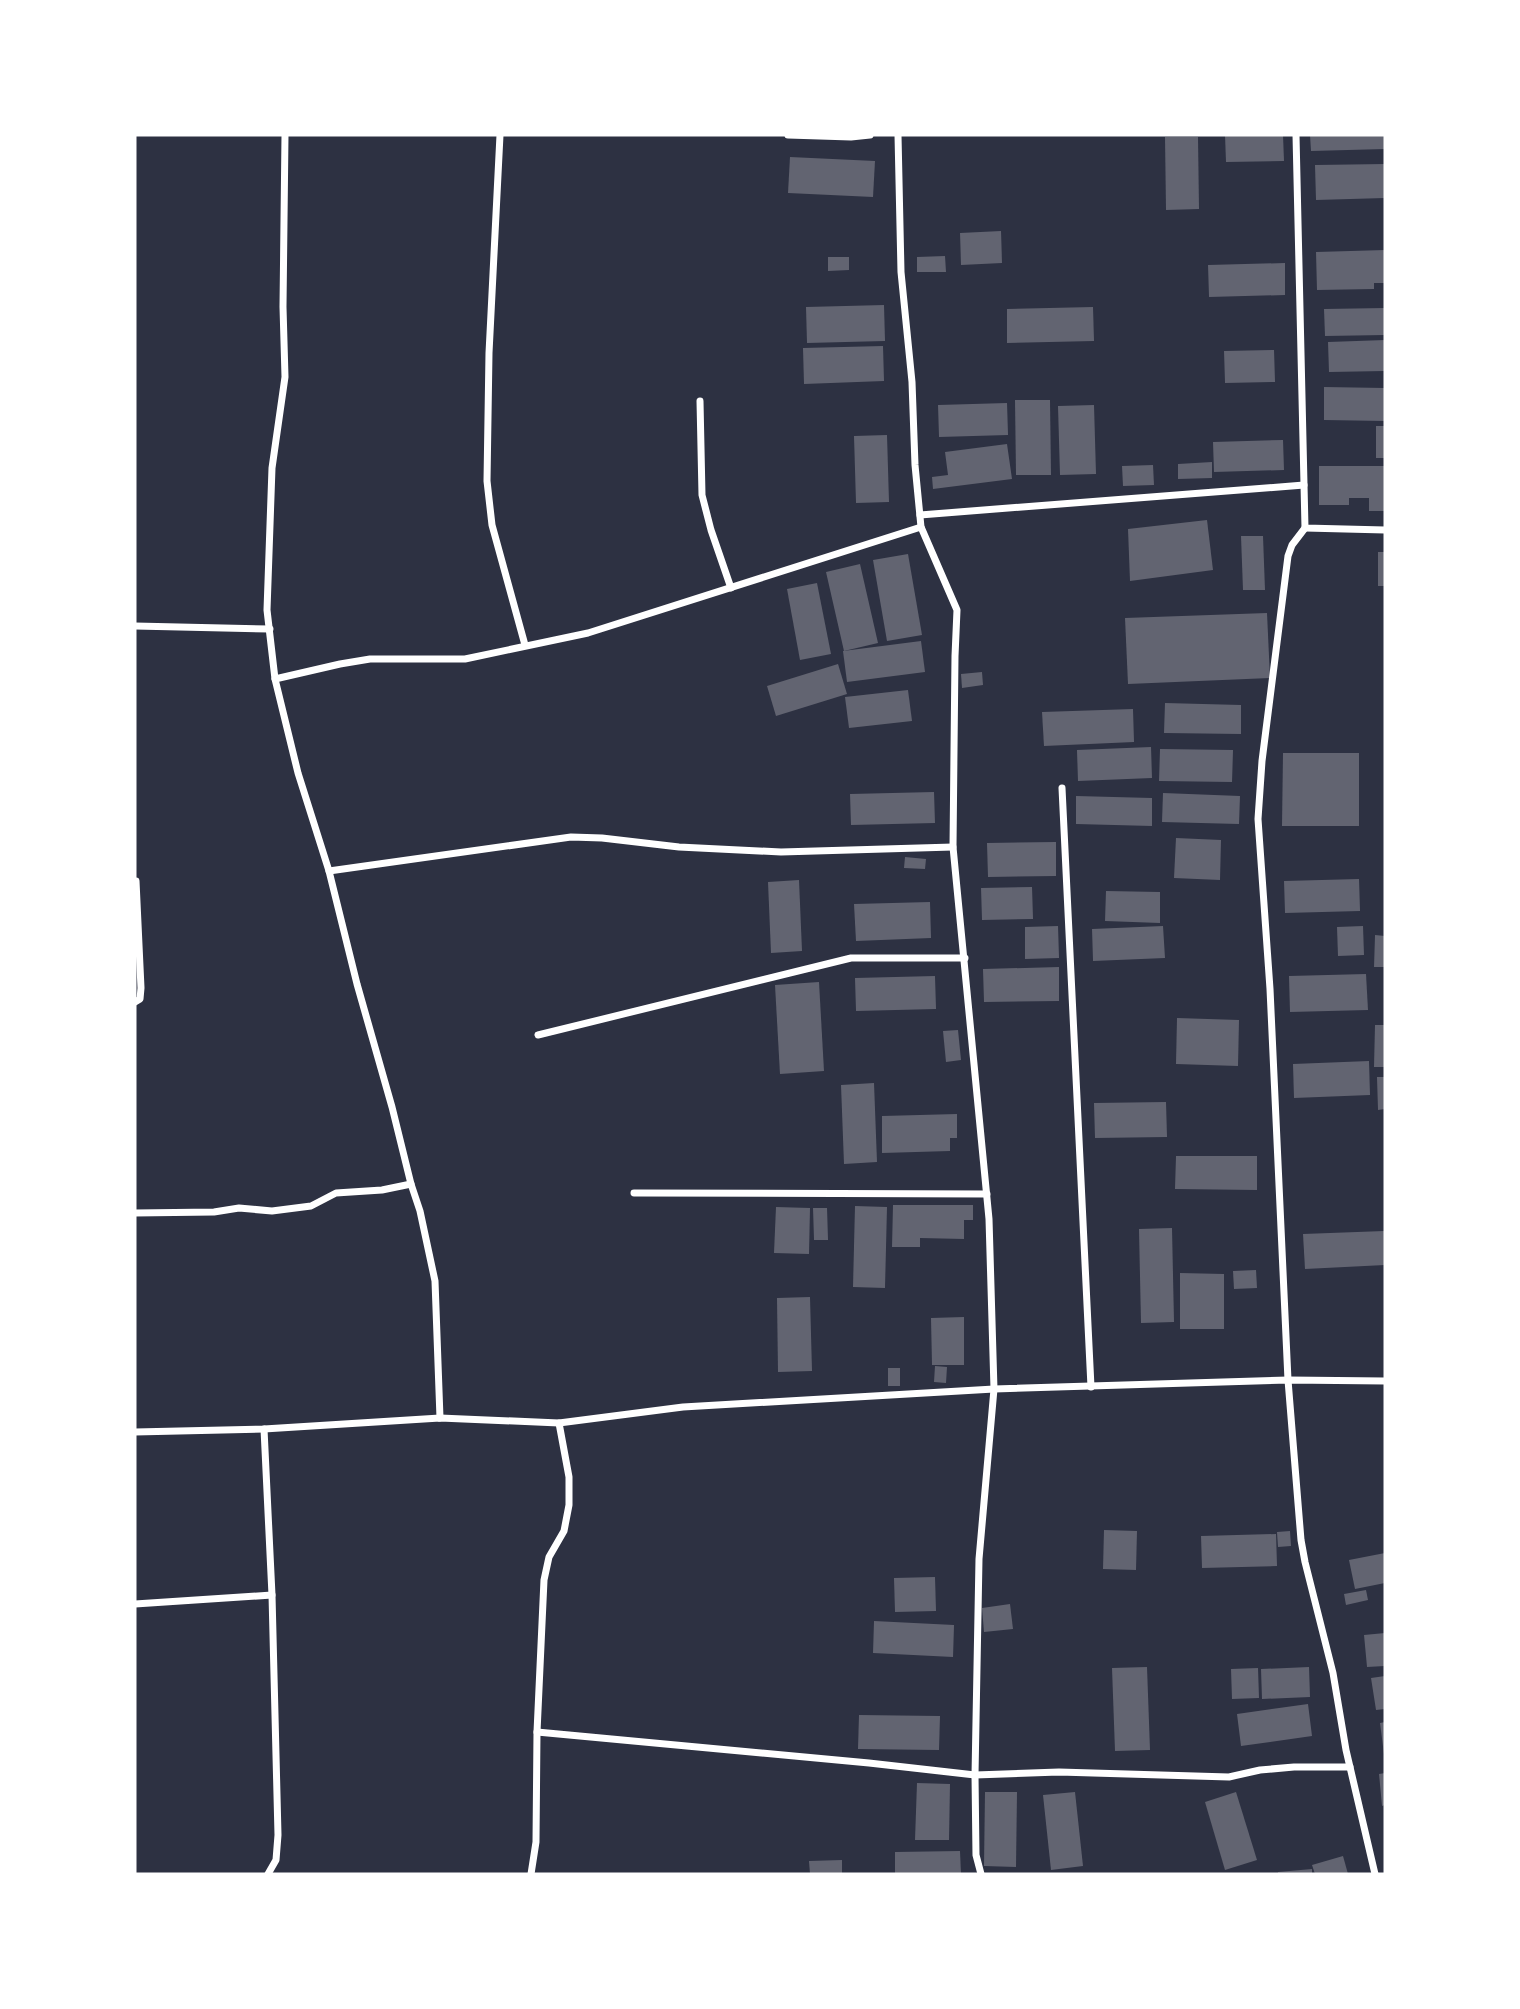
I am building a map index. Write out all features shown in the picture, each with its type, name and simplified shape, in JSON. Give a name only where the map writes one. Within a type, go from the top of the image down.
[{"type":"street","points":[[285,135],[285,377],[272,468],[267,610],[275,679],[298,773],[329,871],[420,1211],[435,1281],[440,1418]]},
{"type":"street","points":[[500,135],[489,352],[487,481],[492,525],[525,645]]},
{"type":"street","points":[[788,135],[870,135]]},
{"type":"street","points":[[898,135],[901,272],[912,382],[915,465],[921,527],[957,610],[953,847],[987,1194],[994,1389],[979,1559],[975,1775],[976,1855],[981,1874]]},
{"type":"street","points":[[1296,135],[1305,528],[1292,545],[1288,556],[1262,761],[1258,819],[1270,989],[1288,1380],[1305,1562],[1333,1673],[1350,1767],[1375,1874]]},
{"type":"street","points":[[700,401],[702,495],[731,587]]},
{"type":"street","points":[[920,515],[1304,485]]},
{"type":"street","points":[[275,679],[370,659],[465,659],[588,633],[921,527]]},
{"type":"street","points":[[1305,528],[1385,530]]},
{"type":"street","points":[[135,626],[270,629]]},
{"type":"street","points":[[1062,788],[1091,1387]]},
{"type":"street","points":[[329,871],[571,837],[678,847],[781,852],[953,847]]},
{"type":"street","points":[[135,1002],[140,999],[141,988],[136,881]]},
{"type":"street","points":[[538,1035],[850,958],[965,958]]},
{"type":"street","points":[[135,1213],[214,1212],[239,1208],[272,1211],[311,1206],[336,1193],[382,1190],[411,1184]]},
{"type":"street","points":[[634,1193],[987,1194]]},
{"type":"street","points":[[135,1432],[264,1429],[440,1418],[559,1423],[683,1407],[994,1389],[1288,1380],[1385,1381]]},
{"type":"street","points":[[531,1874],[536,1842],[537,1732],[544,1580],[548,1557],[564,1531],[569,1504],[569,1477],[559,1423]]},
{"type":"street","points":[[264,1429],[272,1595],[278,1835],[276,1860],[268,1874]]},
{"type":"street","points":[[135,1604],[272,1595]]},
{"type":"street","points":[[537,1732],[975,1775],[1059,1772],[1229,1777],[1294,1766],[1350,1767]]},
{"type":"building","points":[[1225,135],[1283,135],[1284,161],[1226,162]]},
{"type":"building","points":[[1310,135],[1385,135],[1385,149],[1311,151]]},
{"type":"building","points":[[1165,137],[1198,137],[1199,209],[1166,210]]},
{"type":"building","points":[[790,157],[875,161],[873,197],[788,193]]},
{"type":"building","points":[[1385,164],[1385,198],[1316,200],[1315,165]]},
{"type":"building","points":[[1001,231],[1002,263],[961,265],[960,233]]},
{"type":"building","points":[[1385,250],[1385,283],[1374,283],[1374,289],[1317,290],[1316,252]]},
{"type":"building","points":[[945,256],[946,272],[917,272],[917,257]]},
{"type":"building","points":[[828,257],[849,257],[849,270],[828,271]]},
{"type":"building","points":[[1285,263],[1285,295],[1209,297],[1208,265]]},
{"type":"building","points":[[884,305],[885,341],[807,343],[806,307]]},
{"type":"building","points":[[1093,307],[1094,341],[1007,343],[1007,309]]},
{"type":"building","points":[[1385,308],[1385,335],[1325,336],[1324,309]]},
{"type":"building","points":[[1385,340],[1385,371],[1329,372],[1328,342]]},
{"type":"building","points":[[883,346],[884,381],[804,384],[803,348]]},
{"type":"building","points":[[1274,350],[1275,382],[1225,383],[1224,351]]},
{"type":"building","points":[[1324,387],[1385,388],[1385,421],[1324,420]]},
{"type":"building","points":[[1015,400],[1050,400],[1051,475],[1016,475]]},
{"type":"building","points":[[1007,403],[1008,435],[939,437],[938,405]]},
{"type":"building","points":[[1094,405],[1096,474],[1060,475],[1058,406]]},
{"type":"building","points":[[1376,426],[1385,426],[1385,458],[1376,458]]},
{"type":"building","points":[[887,435],[889,502],[856,503],[854,436]]},
{"type":"building","points":[[1283,440],[1284,470],[1214,472],[1213,442]]},
{"type":"building","points":[[1007,444],[1012,479],[933,489],[932,477],[948,475],[945,452]]},
{"type":"building","points":[[1212,462],[1212,478],[1178,479],[1178,464]]},
{"type":"building","points":[[1153,465],[1154,485],[1123,486],[1122,466]]},
{"type":"building","points":[[1319,466],[1385,466],[1385,511],[1369,511],[1369,498],[1349,498],[1349,505],[1319,505]]},
{"type":"building","points":[[1207,520],[1213,570],[1130,581],[1128,529]]},
{"type":"building","points":[[1241,536],[1263,536],[1265,590],[1243,590]]},
{"type":"building","points":[[1378,552],[1385,552],[1385,586],[1378,586]]},
{"type":"building","points":[[908,554],[922,635],[887,641],[873,560]]},
{"type":"building","points":[[860,564],[878,643],[844,651],[826,572]]},
{"type":"building","points":[[817,583],[831,654],[800,660],[787,589]]},
{"type":"building","points":[[1267,613],[1270,678],[1128,684],[1125,618]]},
{"type":"building","points":[[921,641],[925,672],[847,682],[843,651]]},
{"type":"building","points":[[838,664],[847,694],[776,716],[767,686]]},
{"type":"building","points":[[982,672],[983,685],[962,688],[961,674]]},
{"type":"building","points":[[908,690],[912,721],[849,728],[845,697]]},
{"type":"building","points":[[1165,703],[1241,705],[1241,734],[1164,733]]},
{"type":"building","points":[[1133,709],[1134,742],[1044,746],[1042,712]]},
{"type":"building","points":[[1151,747],[1152,778],[1078,781],[1077,750]]},
{"type":"building","points":[[1160,749],[1233,750],[1232,782],[1159,781]]},
{"type":"building","points":[[1283,753],[1359,753],[1359,826],[1282,826]]},
{"type":"building","points":[[934,792],[935,823],[851,825],[850,794]]},
{"type":"building","points":[[1163,793],[1240,796],[1239,824],[1162,822]]},
{"type":"building","points":[[1076,796],[1152,798],[1152,826],[1076,824]]},
{"type":"building","points":[[1176,838],[1221,840],[1220,880],[1174,878]]},
{"type":"building","points":[[1056,842],[1056,876],[988,877],[987,843]]},
{"type":"building","points":[[905,857],[926,859],[925,869],[904,868]]},
{"type":"building","points":[[1359,879],[1360,911],[1285,913],[1284,881]]},
{"type":"building","points":[[799,880],[802,951],[771,953],[768,882]]},
{"type":"building","points":[[1032,887],[1033,919],[982,920],[981,888]]},
{"type":"building","points":[[1106,891],[1160,892],[1160,923],[1105,921]]},
{"type":"building","points":[[930,902],[931,938],[856,941],[854,904]]},
{"type":"building","points":[[1058,926],[1059,958],[1025,959],[1025,927]]},
{"type":"building","points":[[1163,926],[1165,958],[1093,961],[1092,929]]},
{"type":"building","points":[[1363,926],[1364,955],[1338,956],[1337,927]]},
{"type":"building","points":[[1375,935],[1385,936],[1385,967],[1374,967]]},
{"type":"building","points":[[1059,967],[1059,1001],[984,1002],[983,969]]},
{"type":"building","points":[[1366,974],[1368,1010],[1290,1012],[1289,976]]},
{"type":"building","points":[[935,976],[936,1009],[856,1011],[855,978]]},
{"type":"building","points":[[819,982],[824,1071],[780,1074],[775,985]]},
{"type":"building","points":[[1177,1018],[1239,1020],[1238,1066],[1176,1064]]},
{"type":"building","points":[[1375,1025],[1385,1025],[1385,1067],[1374,1067]]},
{"type":"building","points":[[958,1030],[961,1060],[946,1062],[943,1031]]},
{"type":"building","points":[[1369,1061],[1370,1095],[1294,1098],[1293,1064]]},
{"type":"building","points":[[1377,1077],[1385,1077],[1385,1109],[1378,1110]]},
{"type":"building","points":[[874,1083],[877,1162],[844,1164],[841,1085]]},
{"type":"building","points":[[1166,1102],[1167,1137],[1095,1138],[1094,1103]]},
{"type":"building","points":[[957,1114],[957,1138],[950,1138],[950,1151],[882,1153],[882,1116]]},
{"type":"building","points":[[1176,1156],[1257,1156],[1257,1190],[1175,1189]]},
{"type":"building","points":[[893,1205],[973,1205],[973,1220],[964,1220],[964,1239],[920,1238],[920,1247],[892,1247]]},
{"type":"building","points":[[855,1206],[887,1207],[885,1288],[853,1287]]},
{"type":"building","points":[[776,1207],[810,1208],[809,1254],[774,1253]]},
{"type":"building","points":[[813,1208],[827,1208],[828,1240],[814,1240]]},
{"type":"building","points":[[1172,1228],[1174,1322],[1141,1323],[1139,1229]]},
{"type":"building","points":[[1384,1231],[1385,1265],[1305,1269],[1303,1234]]},
{"type":"building","points":[[1256,1270],[1257,1288],[1234,1289],[1233,1271]]},
{"type":"building","points":[[1180,1273],[1224,1274],[1224,1329],[1180,1329]]},
{"type":"building","points":[[810,1297],[812,1371],[778,1372],[777,1298]]},
{"type":"building","points":[[964,1317],[964,1365],[932,1365],[931,1318]]},
{"type":"building","points":[[935,1366],[947,1367],[946,1383],[934,1382]]},
{"type":"building","points":[[888,1368],[900,1368],[900,1386],[888,1386]]},
{"type":"building","points":[[1104,1530],[1137,1531],[1136,1570],[1103,1569]]},
{"type":"building","points":[[1290,1531],[1291,1546],[1278,1547],[1277,1532]]},
{"type":"building","points":[[1276,1534],[1277,1566],[1202,1568],[1201,1536]]},
{"type":"building","points":[[1385,1553],[1385,1583],[1355,1589],[1349,1560]]},
{"type":"building","points":[[935,1577],[936,1611],[895,1612],[894,1578]]},
{"type":"building","points":[[1366,1590],[1368,1600],[1346,1605],[1344,1594]]},
{"type":"building","points":[[1010,1604],[1013,1629],[984,1632],[982,1608]]},
{"type":"building","points":[[874,1621],[954,1625],[953,1657],[873,1653]]},
{"type":"building","points":[[1385,1633],[1385,1666],[1367,1667],[1364,1635]]},
{"type":"building","points":[[1147,1667],[1150,1750],[1115,1751],[1112,1668]]},
{"type":"building","points":[[1309,1667],[1310,1697],[1262,1699],[1261,1669]]},
{"type":"building","points":[[1258,1668],[1259,1698],[1232,1699],[1231,1669]]},
{"type":"building","points":[[1385,1676],[1385,1709],[1376,1710],[1371,1678]]},
{"type":"building","points":[[1308,1704],[1312,1736],[1241,1746],[1237,1714]]},
{"type":"building","points":[[859,1715],[940,1716],[939,1750],[858,1749]]},
{"type":"building","points":[[1385,1722],[1385,1754],[1384,1754],[1380,1723]]},
{"type":"building","points":[[1385,1773],[1385,1805],[1382,1806],[1379,1774]]},
{"type":"building","points":[[917,1783],[950,1784],[949,1840],[915,1840]]},
{"type":"building","points":[[985,1792],[1017,1792],[1016,1867],[984,1866]]},
{"type":"building","points":[[1075,1792],[1083,1866],[1051,1870],[1043,1795]]},
{"type":"building","points":[[1236,1792],[1257,1860],[1225,1870],[1205,1802]]},
{"type":"building","points":[[960,1851],[961,1874],[895,1874],[895,1852]]},
{"type":"building","points":[[1343,1856],[1348,1874],[1315,1874],[1312,1865]]},
{"type":"building","points":[[842,1860],[842,1874],[810,1874],[809,1861]]},
{"type":"building","points":[[1312,1869],[1312,1874],[1278,1874],[1278,1872]]}]
